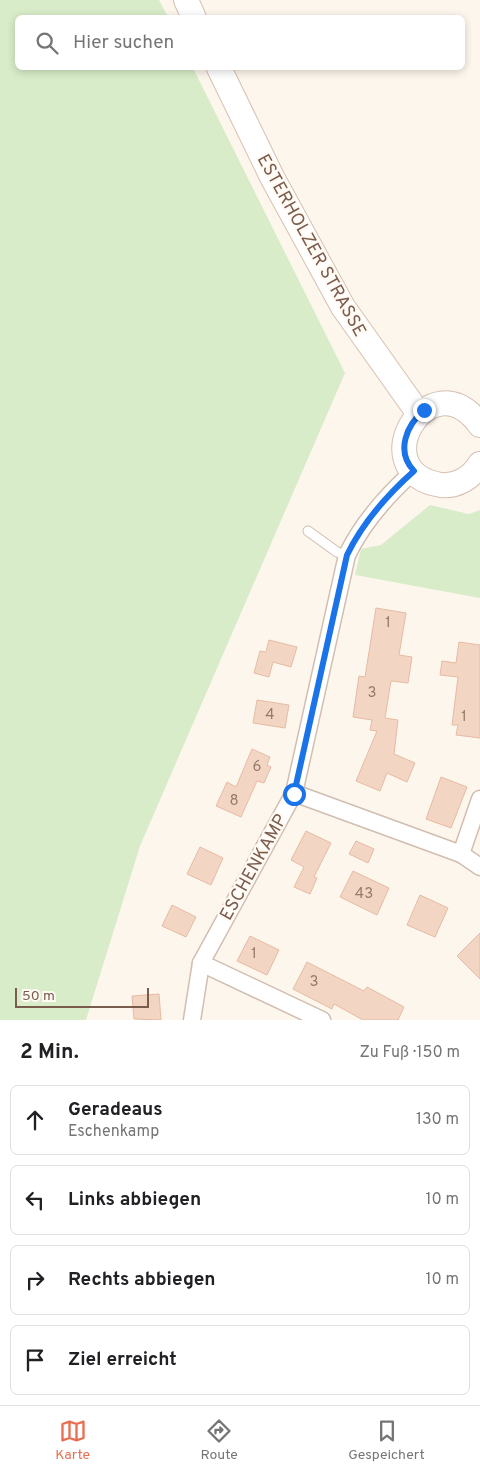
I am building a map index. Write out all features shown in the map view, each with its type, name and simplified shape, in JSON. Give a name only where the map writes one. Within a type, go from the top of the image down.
[{"type":"main road","points":[[186,0],[193,15]]},
{"type":"main road","name":"ESTERHOLZER STRASSE","points":[[220,70],[272,177],[343,307],[419,414]]},
{"type":"main road","points":[[477,476],[446,486],[432,484],[421,478],[414,471],[405,456],[404,443],[407,430],[419,414],[436,405],[450,405],[462,408],[478,417]]},
{"type":"street","name":"ESCHENKAMP","points":[[192,1020],[201,963],[294,794],[347,555],[354,540],[387,494],[414,471]]},
{"type":"street","points":[[294,794],[461,854],[480,866]]},
{"type":"street","points":[[461,854],[480,799]]},
{"type":"street","points":[[201,963],[322,1020]]},
{"type":"lane","points":[[308,531],[337,552],[347,555]]},
{"type":"green space","points":[[0,0],[159,0],[167,15],[15,15],[15,70],[194,70],[345,373],[140,846],[86,1020],[0,1020]]},
{"type":"green space","points":[[430,505],[469,514],[480,510],[480,598],[355,575],[361,549],[381,545]]},
{"type":"building","points":[[376,608],[406,613],[399,655],[412,657],[408,683],[391,681],[385,718],[398,720],[394,754],[415,763],[407,782],[387,773],[380,791],[356,781],[377,731],[370,730],[372,720],[353,717],[359,676],[365,677]]},
{"type":"building","points":[[269,640],[297,647],[291,667],[273,662],[269,677],[254,673],[260,651],[266,652]]},
{"type":"building","points":[[459,642],[480,645],[480,738],[456,735],[458,725],[452,725],[458,677],[440,675],[442,661],[456,663]]},
{"type":"building","points":[[257,700],[289,705],[285,728],[253,723]]},
{"type":"building","points":[[252,749],[270,757],[267,765],[271,767],[264,783],[257,781],[241,817],[216,806],[227,782],[236,787]]},
{"type":"building","points":[[441,777],[467,787],[451,828],[426,819]]},
{"type":"building","points":[[306,831],[331,843],[314,877],[317,878],[310,894],[294,887],[304,867],[291,860]]},
{"type":"building","points":[[356,841],[374,849],[368,863],[349,854]]},
{"type":"building","points":[[200,847],[223,858],[211,885],[187,874]]},
{"type":"building","points":[[353,871],[389,888],[377,915],[340,897]]},
{"type":"building","points":[[420,895],[448,908],[435,937],[407,925]]},
{"type":"building","points":[[172,905],[196,917],[186,937],[162,926]]},
{"type":"building","points":[[480,933],[480,979],[457,956]]},
{"type":"building","points":[[250,936],[279,950],[267,975],[237,961]]},
{"type":"building","points":[[307,962],[364,991],[367,987],[404,1007],[398,1020],[363,1020],[334,1004],[332,1009],[293,989]]},
{"type":"building","points":[[159,994],[161,1020],[134,1019],[132,996]]},
{"type":"route","points":[[294,794],[347,555],[354,540],[387,494],[414,471],[405,456],[404,443],[407,430],[414,418],[424,410]]}]
